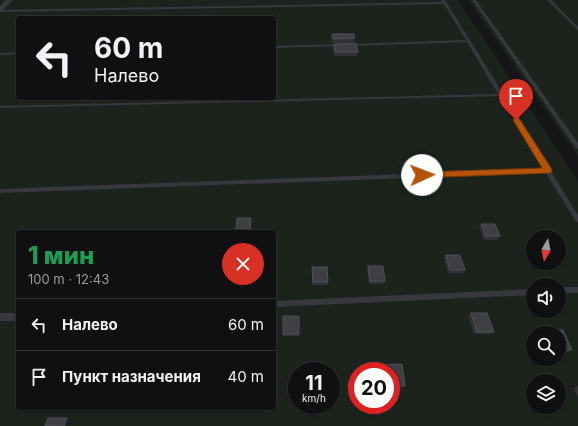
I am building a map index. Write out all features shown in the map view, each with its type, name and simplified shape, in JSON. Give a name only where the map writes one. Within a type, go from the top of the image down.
[{"type":"street","points":[[0,11],[10,0]]},
{"type":"lane","points":[[474,0],[578,147]]},
{"type":"lane","points":[[549,0],[578,29]]},
{"type":"lane","points":[[0,11],[444,2],[578,220]]},
{"type":"lane","points":[[276,46],[468,42]]},
{"type":"lane","points":[[0,54],[16,53]]},
{"type":"lane","points":[[0,107],[501,95]]},
{"type":"lane","points":[[0,191],[548,170]]},
{"type":"lane","points":[[566,290],[578,290]]},
{"type":"lane","points":[[276,304],[526,292]]},
{"type":"lane","points":[[0,318],[16,317]]},
{"type":"shaded area","points":[[0,0],[458,0],[578,181],[578,426],[0,426]]},
{"type":"shaded area","points":[[468,0],[578,0],[578,156]]},
{"type":"building","points":[[332,34],[354,34],[355,38],[333,39]]},
{"type":"building","points":[[356,43],[358,52],[335,52],[334,44]]},
{"type":"building","points":[[237,218],[251,218],[250,230],[236,230]]},
{"type":"building","points":[[481,224],[495,224],[500,236],[486,236]]},
{"type":"building","points":[[446,255],[460,255],[465,270],[450,270]]},
{"type":"building","points":[[368,266],[383,266],[385,281],[370,281]]},
{"type":"building","points":[[312,267],[327,267],[328,282],[313,282]]},
{"type":"building","points":[[471,313],[487,313],[494,332],[477,332]]},
{"type":"building","points":[[283,316],[299,316],[299,334],[283,334]]},
{"type":"building","points":[[566,337],[572,350],[566,350]]},
{"type":"building","points":[[400,364],[402,364],[405,386],[400,386]]},
{"type":"building","points":[[48,418],[67,418],[64,426],[45,426]]},
{"type":"route","points":[[422,175],[548,170],[516,120]]}]
